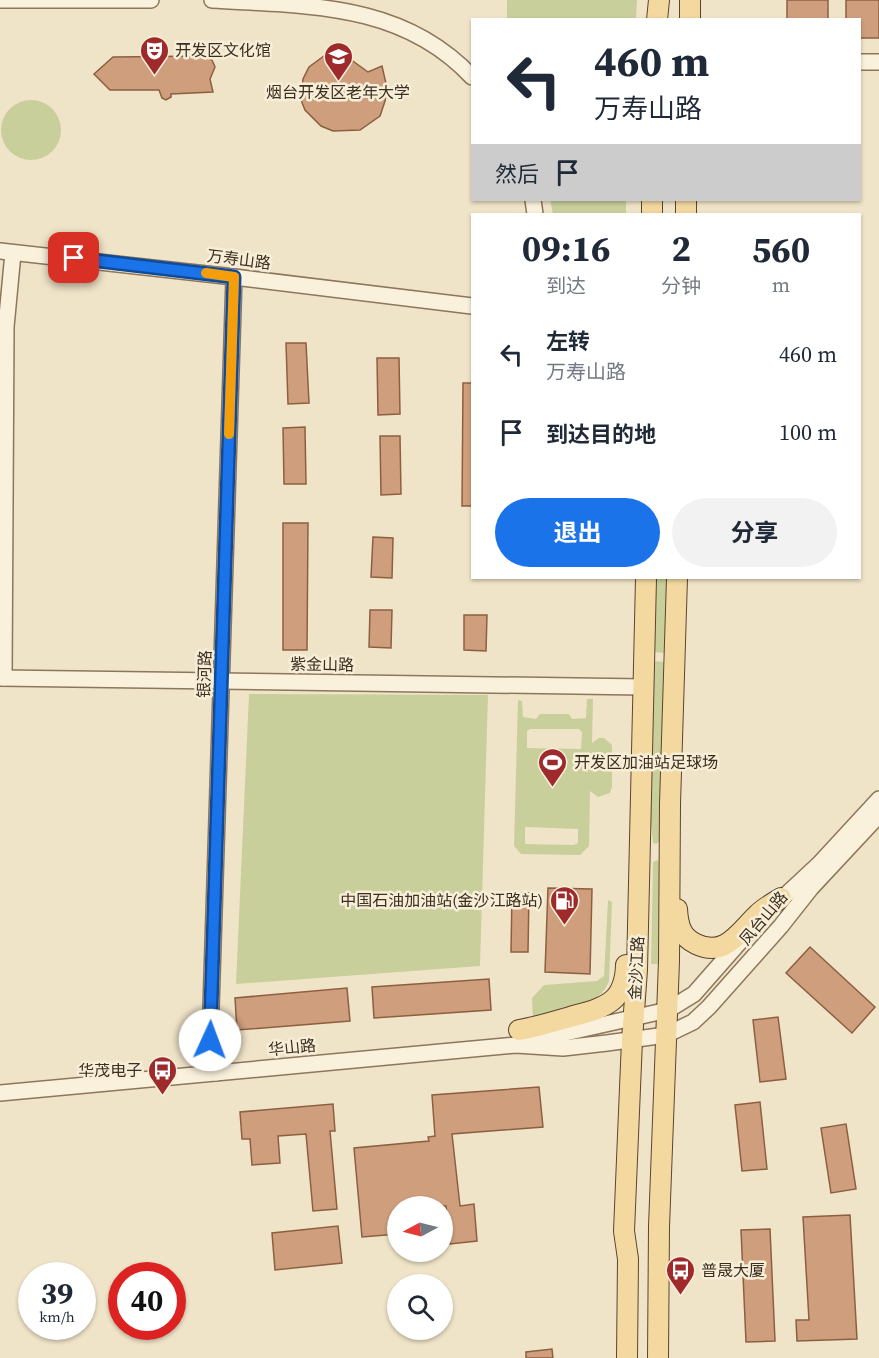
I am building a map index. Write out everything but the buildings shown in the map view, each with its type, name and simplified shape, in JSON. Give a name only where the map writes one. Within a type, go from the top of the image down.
[{"type":"main road","points":[[657,18],[659,0]]},
{"type":"main road","points":[[690,0],[690,18]]},
{"type":"main road","name":"金沙江路","points":[[627,1358],[628,1259],[624,1231],[639,883],[646,579]]},
{"type":"main road","name":"金沙江路","points":[[658,1358],[659,1227],[668,1010],[672,861],[670,804],[677,579]]},
{"type":"main road","points":[[672,861],[680,930],[686,938],[704,948],[714,949],[731,943],[759,913],[781,898]]},
{"type":"main road","points":[[518,1037],[550,1024],[592,1012],[618,996],[626,979],[629,922],[639,883]]},
{"type":"street","points":[[0,0],[151,0]]},
{"type":"street","points":[[212,0],[329,4],[411,30],[460,64],[471,76]]},
{"type":"street","points":[[861,62],[879,62]]},
{"type":"street","points":[[2,678],[7,252]]},
{"type":"street","name":"万寿山路","points":[[7,252],[471,306]]},
{"type":"street","name":"银河路","points":[[216,1073],[210,1040],[234,277]]},
{"type":"street","name":"紫金山路","points":[[2,678],[222,679],[643,687]]},
{"type":"street","name":"凤台山路","points":[[518,1037],[549,1035],[668,1010],[694,994],[781,898],[794,889],[819,864],[879,799]]},
{"type":"street","name":"凤台山路","points":[[518,1037],[563,1048],[666,1035],[693,1022],[709,1007],[781,926],[811,888],[879,815]]},
{"type":"street","name":"华山路","points":[[0,1093],[216,1073],[518,1037]]},
{"type":"green space","points":[[507,0],[637,0],[636,18],[507,18]]},
{"type":"green space","points":[[31,100],[48,105],[56,113],[61,130],[56,147],[48,155],[31,160],[14,155],[6,147],[1,130],[6,113],[14,105]]},
{"type":"green space","points":[[550,201],[626,201],[626,213],[553,213]]},
{"type":"green space","points":[[656,579],[667,579],[665,653],[654,652]]},
{"type":"green space","points":[[653,661],[665,662],[660,841],[656,844],[653,843],[648,794]]},
{"type":"green space","points":[[249,694],[488,695],[480,966],[236,984]]},
{"type":"green space","points":[[587,699],[593,699],[592,743],[599,738],[604,738],[612,745],[610,793],[598,797],[590,791],[589,846],[580,855],[521,854],[514,846],[518,700],[522,701],[523,717],[536,719],[540,714],[569,714],[572,719],[586,718]],"holes":[[[530,729],[579,729],[582,732],[581,749],[527,748],[527,731]],[[525,827],[578,829],[578,843],[574,845],[525,844]]]},
{"type":"green space","points":[[657,860],[661,864],[659,964],[651,964],[653,862]]},
{"type":"green space","points":[[608,900],[612,902],[609,981],[604,991],[587,1004],[533,1021],[532,998],[544,985],[597,981],[604,976]]},
{"type":"slow traffic","points":[[206,273],[234,277],[229,434]]},
{"type":"place","name":"开发区文化馆","points":[[154,76]]},
{"type":"place","name":"烟台开发区老年大学","points":[[338,82]]},
{"type":"place","name":"开发区加油站足球场","points":[[553,788]]},
{"type":"place","name":"中国石油加油站(金沙江路站)","points":[[564,926]]},
{"type":"place","name":"华茂电子","points":[[163,1096]]},
{"type":"place","name":"普晟大厦","points":[[680,1296]]},
{"type":"route","points":[[74,258],[234,277],[210,1040]]}]
